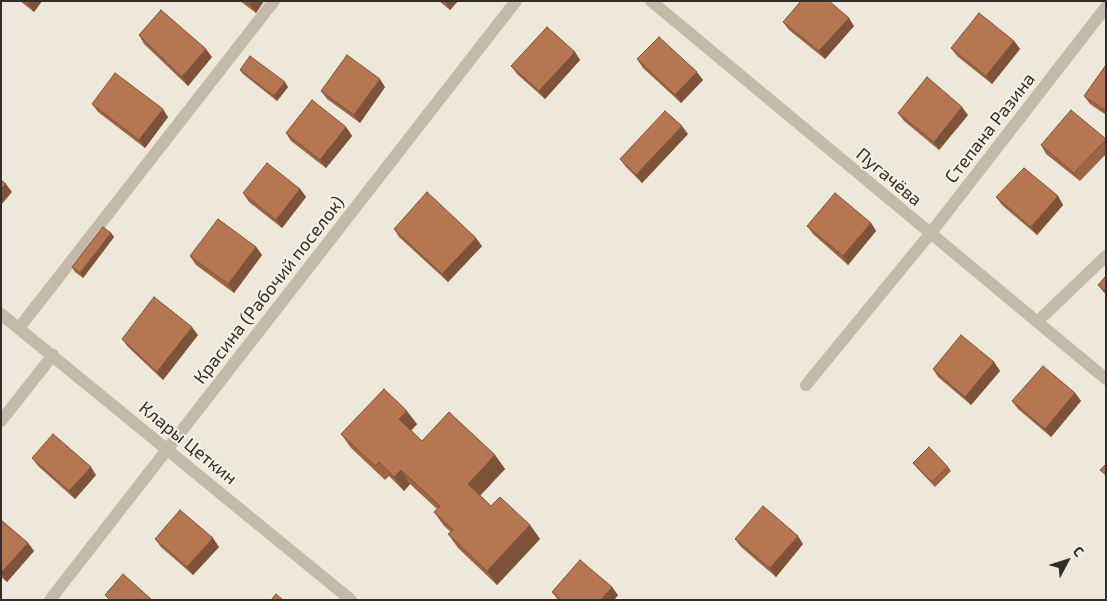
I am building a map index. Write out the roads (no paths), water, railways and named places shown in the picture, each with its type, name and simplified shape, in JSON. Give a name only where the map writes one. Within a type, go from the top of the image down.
[{"type":"street","points":[[19,328],[274,1]]},
{"type":"street","name":"Красина (Рабочий поселок)","points":[[50,600],[516,1]]},
{"type":"street","name":"Пугачёва","points":[[651,1],[1106,379]]},
{"type":"street","name":"Степана Разина","points":[[806,385],[930,234],[1106,7]]},
{"type":"street","points":[[1037,322],[1106,256]]},
{"type":"street","name":"Клары Цеткин","points":[[1,314],[168,448],[351,600]]},
{"type":"street","points":[[1,421],[53,356]]}]
